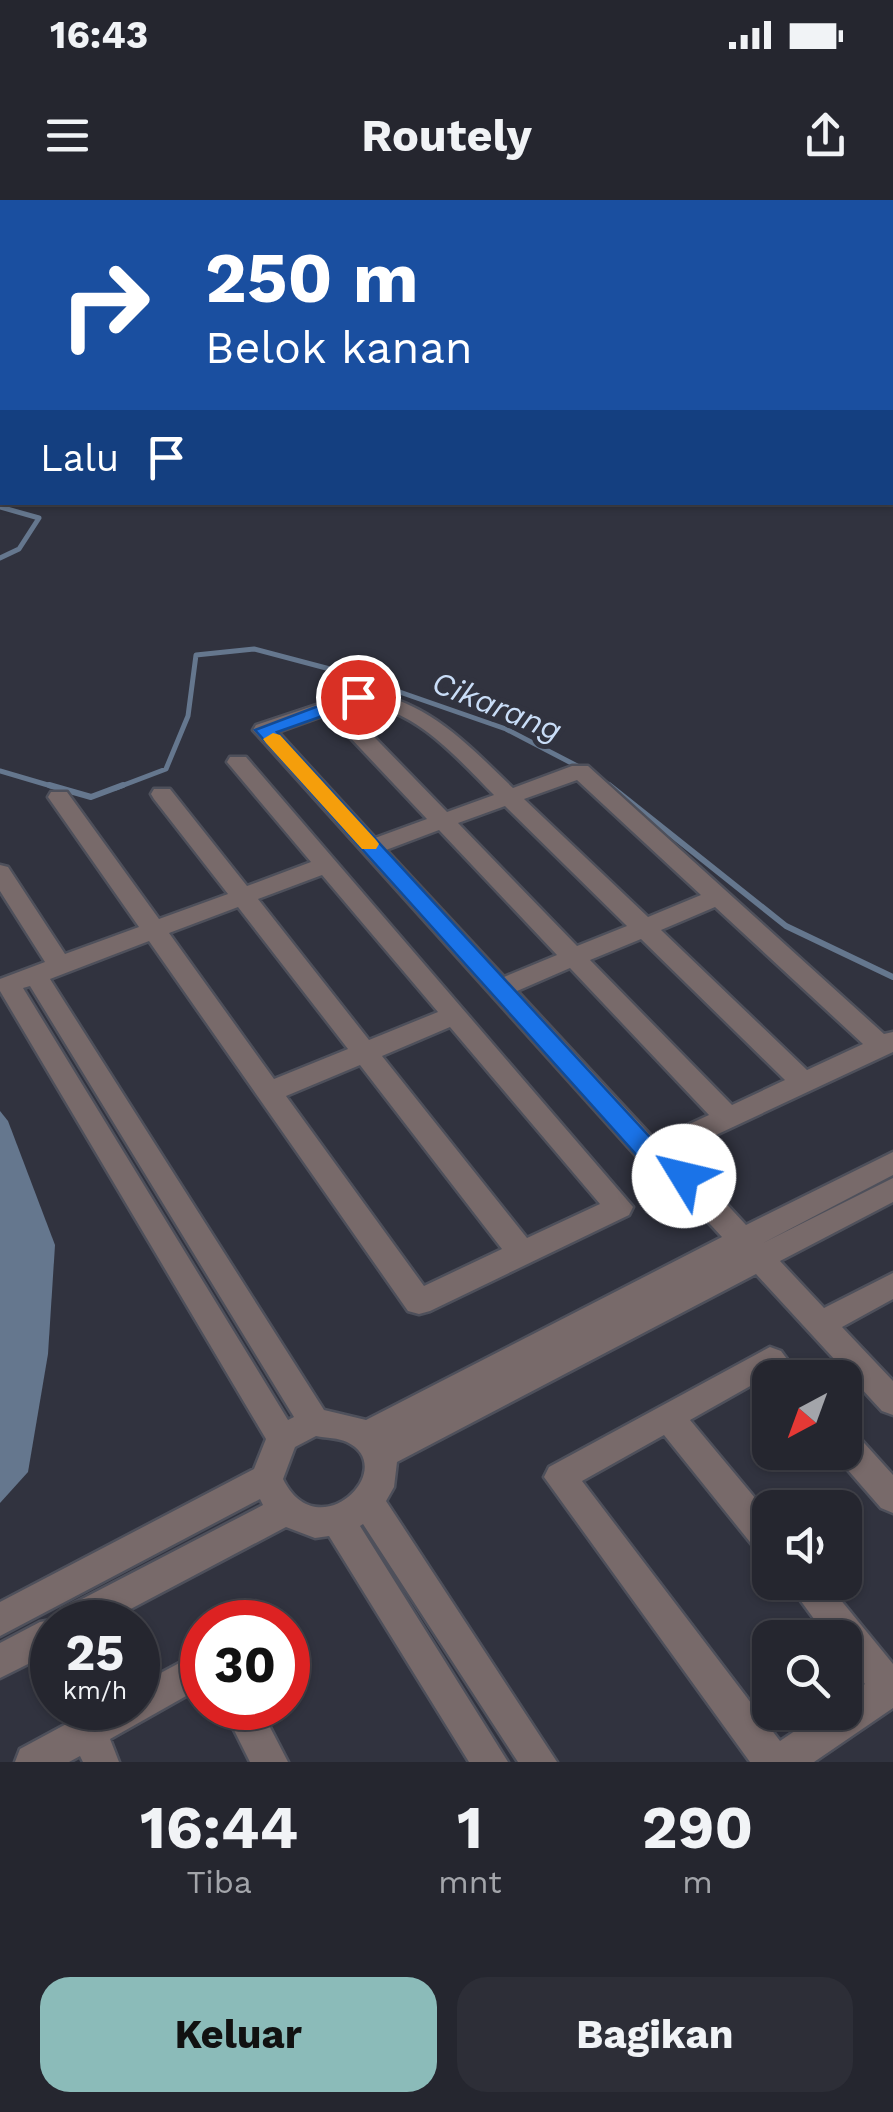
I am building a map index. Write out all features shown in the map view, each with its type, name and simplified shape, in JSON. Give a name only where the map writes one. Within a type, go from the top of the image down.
[{"type":"street","points":[[804,1083],[436,726],[376,699],[358,697],[264,730],[651,1154],[684,1176],[893,1402]]},
{"type":"street","points":[[332,706],[728,1118]]},
{"type":"street","points":[[59,797],[419,1302],[619,1208],[238,762]]},
{"type":"street","points":[[371,846],[580,770],[887,1044],[651,1154]]},
{"type":"street","points":[[162,794],[522,1253]]},
{"type":"street","points":[[20,988],[154,930],[326,865]]},
{"type":"street","points":[[0,872],[20,988],[161,1176],[314,1422]]},
{"type":"street","points":[[500,988],[718,897]]},
{"type":"street","points":[[269,1092],[455,1015]]},
{"type":"street","points":[[50,1026],[132,1189],[282,1438]]},
{"type":"street","points":[[374,1445],[751,1249],[893,1162]]},
{"type":"street","points":[[132,1189],[161,1176]]},
{"type":"street","points":[[751,1249],[893,1189]]},
{"type":"street","points":[[821,1324],[893,1285]]},
{"type":"street","points":[[752,1370],[560,1477],[772,1762]]},
{"type":"street","points":[[668,1416],[752,1519]]},
{"type":"street","points":[[0,1620],[266,1479],[282,1438],[314,1422],[343,1422],[374,1445],[382,1480],[353,1513],[310,1522],[284,1511],[266,1479]]},
{"type":"street","points":[[862,1463],[893,1498]]},
{"type":"street","points":[[116,1600],[284,1511]]},
{"type":"street","points":[[353,1513],[490,1762]]},
{"type":"street","points":[[353,1513],[539,1762]]},
{"type":"street","points":[[782,1762],[892,1689],[819,1600]]},
{"type":"street","points":[[0,1662],[30,1646]]},
{"type":"street","points":[[253,1730],[270,1762]]},
{"type":"street","points":[[33,1762],[95,1747]]},
{"type":"water","points":[[0,1111],[8,1121],[55,1245],[48,1354],[28,1472],[0,1503]]},
{"type":"waterway","name":"Cikarang","points":[[0,507],[39,518],[19,549],[0,558]]},
{"type":"waterway","name":"Cikarang","points":[[116,788],[166,769],[188,716],[196,655],[254,649],[345,673],[506,729],[583,769]]},
{"type":"waterway","name":"Cikarang","points":[[0,771],[58,788]]},
{"type":"waterway","name":"Cikarang","points":[[606,783],[612,788]]},
{"type":"waterway","name":"Cikarang","points":[[49,785],[91,797],[123,785]]},
{"type":"waterway","name":"Cikarang","points":[[609,785],[786,926],[893,977]]},
{"type":"slow traffic","points":[[273,739],[369,844]]},
{"type":"route","points":[[358,697],[264,730],[651,1154],[684,1176]]}]
